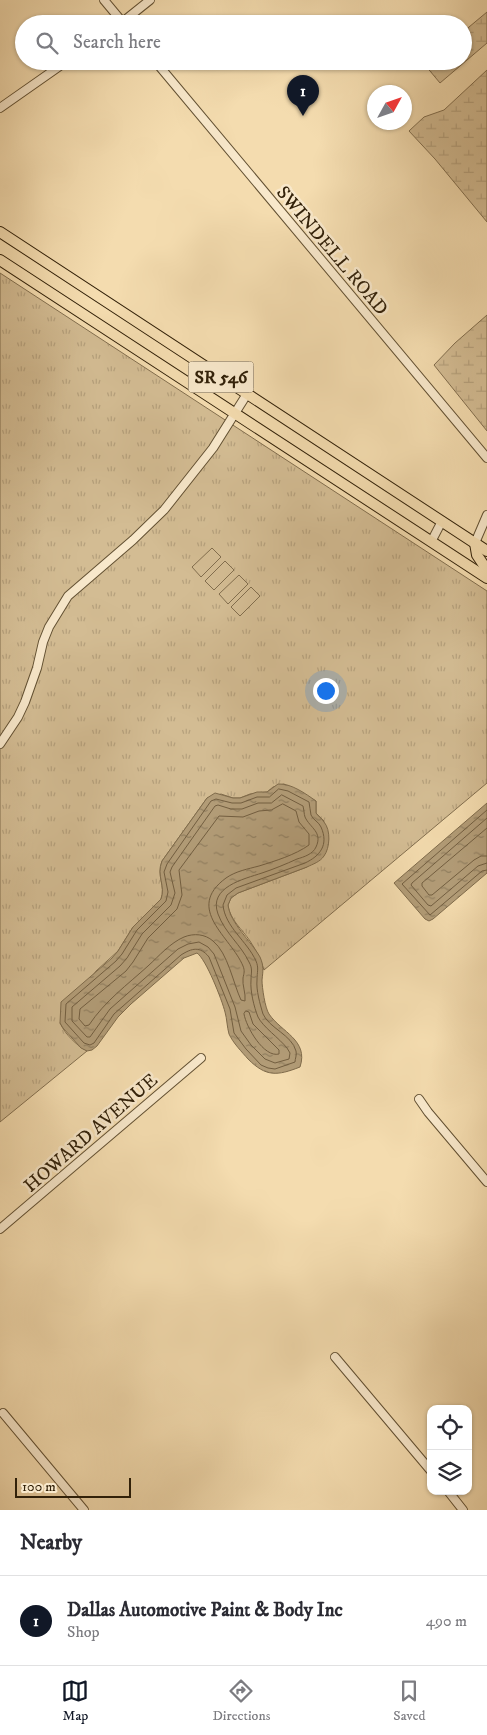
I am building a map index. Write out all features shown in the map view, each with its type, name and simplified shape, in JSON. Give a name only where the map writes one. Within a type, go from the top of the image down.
[{"type":"main road","name":"SR 546","points":[[0,232],[487,551]]},
{"type":"main road","name":"SR 546","points":[[0,260],[487,578]]},
{"type":"main road","points":[[475,543],[477,555],[487,570]]},
{"type":"street","points":[[104,0],[116,15]]},
{"type":"street","points":[[132,15],[150,0]]},
{"type":"street","points":[[0,108],[54,70]]},
{"type":"street","name":"SWINDELL ROAD","points":[[164,70],[487,458]]},
{"type":"street","points":[[0,744],[18,717],[25,702],[37,668],[43,642],[68,596],[133,540],[164,510],[213,448],[247,394]]},
{"type":"street","points":[[475,543],[487,515]]},
{"type":"street","points":[[431,542],[442,521]]},
{"type":"street","name":"HOWARD AVENUE","points":[[0,1230],[201,1058]]},
{"type":"street","points":[[419,1099],[487,1182]]},
{"type":"street","points":[[335,1357],[427,1466]]},
{"type":"street","points":[[3,1413],[84,1510]]},
{"type":"street","points":[[451,1495],[463,1510]]},
{"type":"green space","points":[[487,12],[487,43],[472,56],[472,24]]},
{"type":"green space","points":[[429,70],[455,70],[440,83]]},
{"type":"green space","points":[[487,70],[487,222],[435,159],[409,131],[424,117],[444,110]]},
{"type":"green space","points":[[0,273],[487,591],[487,783],[264,970],[252,944],[231,915],[228,905],[231,898],[238,893],[307,867],[324,821],[316,813],[316,801],[284,784],[273,787],[267,792],[250,794],[240,798],[221,794],[207,798],[162,861],[160,866],[161,899],[133,927],[118,951],[96,971],[60,1023],[71,1039],[87,1051],[0,1122]]},
{"type":"green space","points":[[487,315],[487,431],[434,365],[455,343]]},
{"type":"green space","points":[[212,548],[221,557],[201,577],[192,567]]},
{"type":"green space","points":[[225,561],[234,570],[214,590],[205,581]]},
{"type":"green space","points":[[239,575],[248,584],[228,604],[219,594]]},
{"type":"green space","points":[[251,587],[260,596],[240,616],[231,607]]},
{"type":"water","points":[[278,784],[293,787],[316,801],[316,813],[328,830],[329,839],[326,853],[316,863],[238,893],[231,898],[228,905],[237,925],[260,957],[263,966],[263,992],[269,1014],[297,1043],[301,1050],[302,1058],[300,1067],[285,1072],[272,1073],[260,1069],[248,1059],[229,1034],[225,1012],[217,990],[205,963],[197,953],[184,958],[131,1004],[118,1017],[97,1046],[87,1051],[81,1048],[60,1023],[61,1002],[112,958],[133,927],[161,899],[160,866],[162,861],[207,798],[215,793],[240,798],[257,792],[267,792]]},
{"type":"water","points":[[487,803],[487,873],[433,919],[429,921],[425,919],[394,883]]},
{"type":"place","name":"Dallas Automotive Paint & Body Inc","points":[[303,116]]}]
